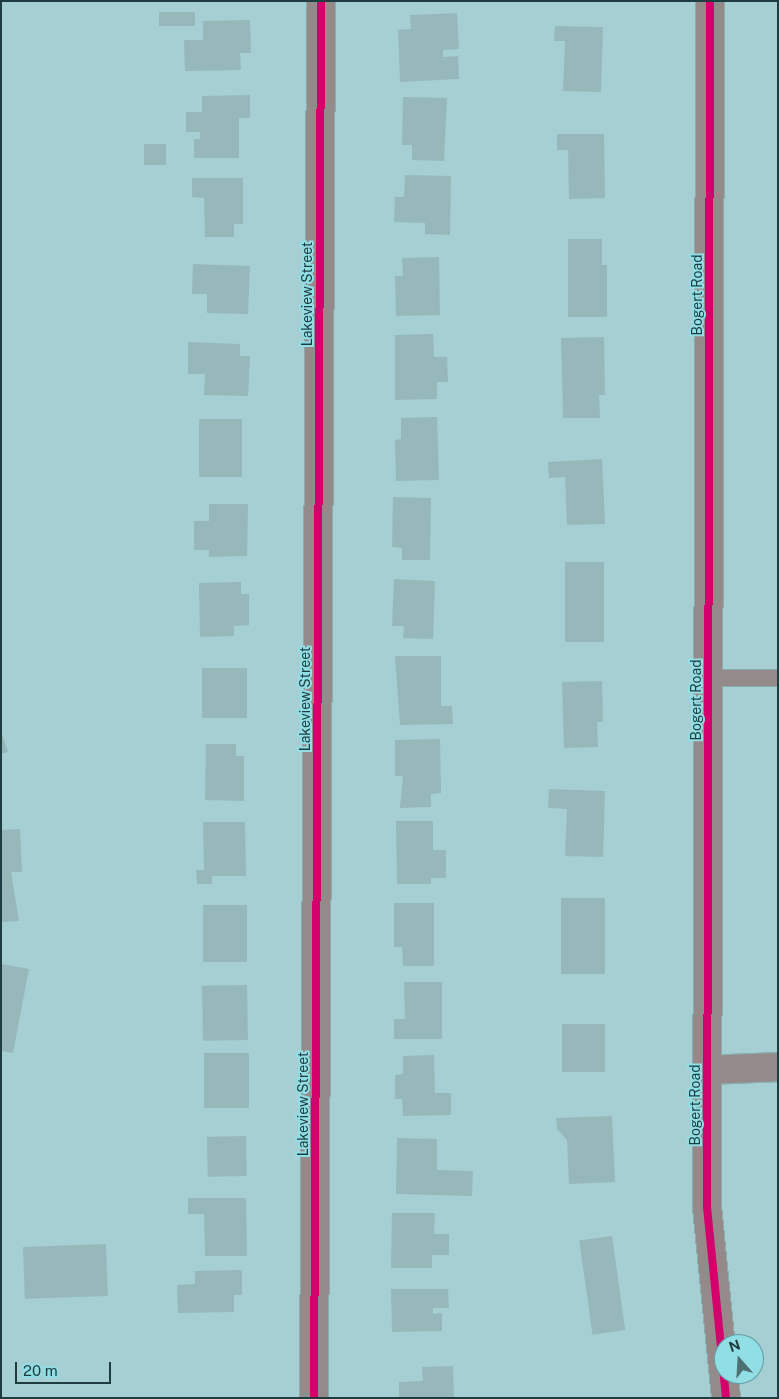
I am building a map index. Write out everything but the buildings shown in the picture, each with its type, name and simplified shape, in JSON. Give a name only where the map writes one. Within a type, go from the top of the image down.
[{"type":"street","name":"Lakeview Street","points":[[314,1398],[321,1]]},
{"type":"street","name":"Bogert Road","points":[[710,1],[707,1207],[726,1398]]},
{"type":"street","points":[[707,1070],[778,1067]]},
{"type":"lane","points":[[708,678],[778,678]]},
{"type":"cycle path","points":[[314,1398],[321,1]]},
{"type":"cycle path","points":[[710,1],[707,1207],[726,1398]]}]
